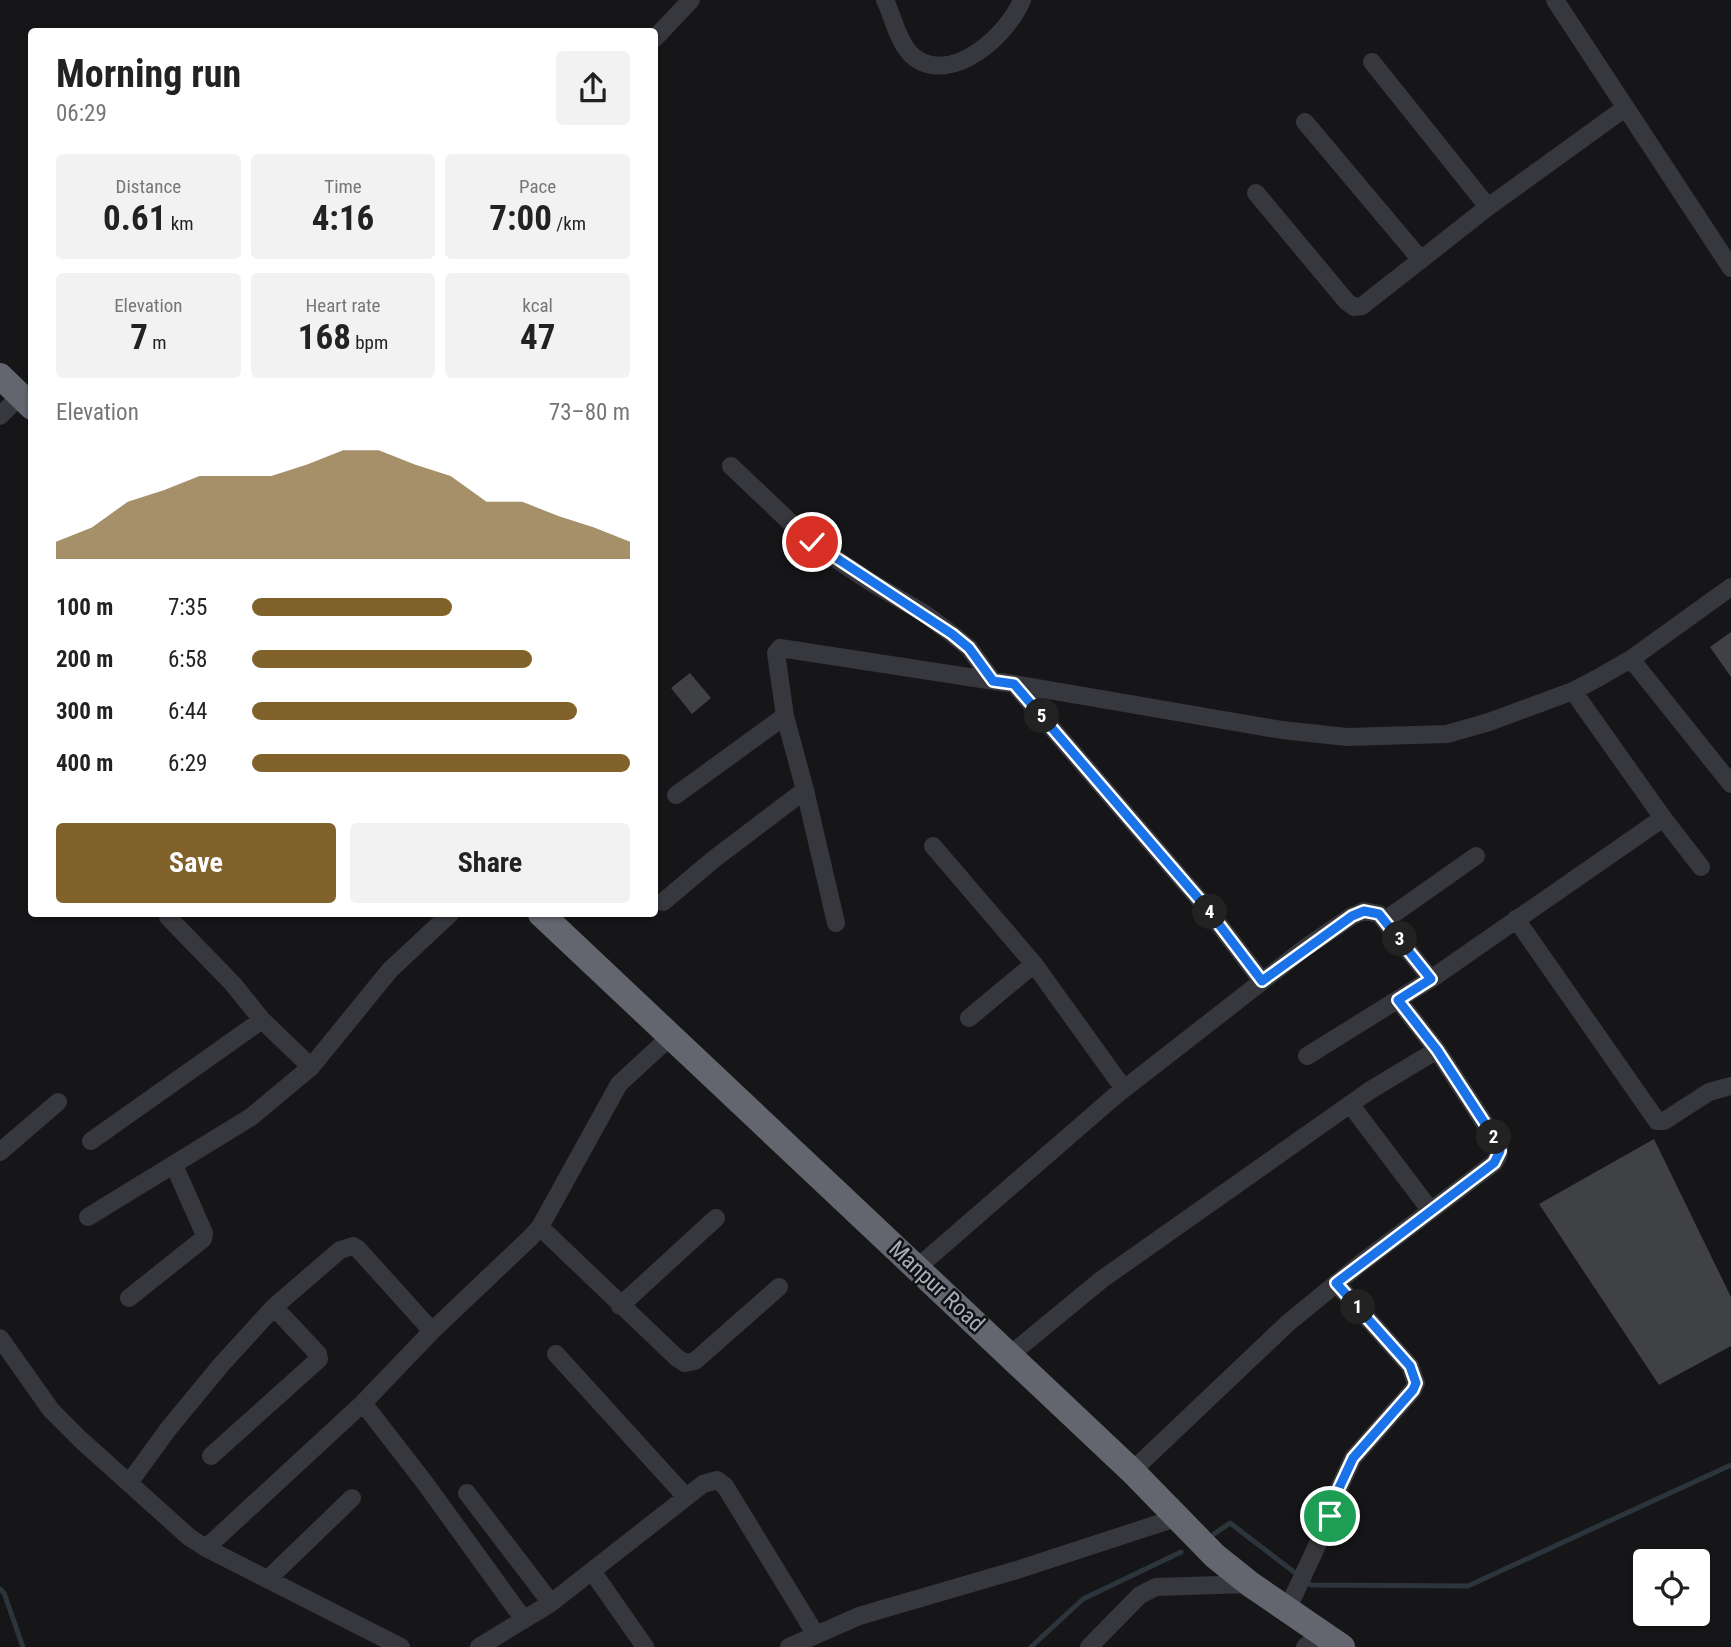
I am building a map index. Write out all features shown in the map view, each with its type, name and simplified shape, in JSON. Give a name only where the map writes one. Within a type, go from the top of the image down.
[{"type":"highway","points":[[0,376],[26,401]]},
{"type":"highway","name":"Manpur Road","points":[[544,917],[918,1267],[1132,1471],[1215,1556],[1250,1584],[1290,1602],[1323,1643]]},
{"type":"street","points":[[658,35],[691,0]]},
{"type":"street","points":[[885,0],[905,47],[914,57],[934,65],[964,61],[974,56],[1011,20],[1022,0]]},
{"type":"street","points":[[1555,0],[1731,268]]},
{"type":"street","points":[[1372,62],[1488,207]]},
{"type":"street","points":[[1256,193],[1354,307],[1367,304],[1488,207],[1625,108]]},
{"type":"street","points":[[1305,122],[1421,260]]},
{"type":"street","points":[[0,416],[26,401]]},
{"type":"street","points":[[731,466],[812,542],[952,634],[969,648],[993,681]]},
{"type":"street","points":[[836,923],[785,716],[776,653],[783,647],[1282,730],[1347,737],[1447,734],[1489,722],[1573,691],[1630,659],[1731,587]]},
{"type":"street","points":[[1630,659],[1731,784]]},
{"type":"street","points":[[1014,684],[1205,906],[1262,981]]},
{"type":"street","points":[[1573,691],[1701,867]]},
{"type":"street","points":[[676,794],[785,716]]},
{"type":"street","points":[[663,902],[714,859],[805,790]]},
{"type":"street","points":[[1307,1056],[1431,979],[1663,818]]},
{"type":"street","points":[[933,846],[1034,964],[1124,1089]]},
{"type":"street","points":[[1385,920],[1476,856]]},
{"type":"street","points":[[918,1267],[1124,1089],[1262,981],[1352,916],[1364,911],[1379,914],[1431,979]]},
{"type":"street","points":[[168,917],[233,985],[262,1020],[311,1067]]},
{"type":"street","points":[[88,1217],[251,1117],[311,1067],[390,970],[447,917]]},
{"type":"street","points":[[1516,919],[1657,1121],[1664,1121],[1709,1092],[1731,1086]]},
{"type":"street","points":[[969,1018],[1034,964]]},
{"type":"street","points":[[1132,1471],[1287,1323],[1494,1163],[1500,1151],[1497,1142],[1437,1050],[1398,1000]]},
{"type":"street","points":[[91,1141],[262,1020]]},
{"type":"street","points":[[206,1548],[363,1403],[432,1331],[540,1227],[620,1084],[670,1037]]},
{"type":"street","points":[[1010,1355],[1101,1280],[1350,1104],[1437,1050]]},
{"type":"street","points":[[0,1152],[58,1101]]},
{"type":"street","points":[[1350,1104],[1431,1211]]},
{"type":"street","points":[[129,1298],[203,1239],[204,1233],[174,1165]]},
{"type":"street","points":[[620,1306],[716,1218]]},
{"type":"street","points":[[540,1227],[677,1359],[691,1363],[779,1287]]},
{"type":"street","points":[[129,1483],[188,1402],[274,1307],[340,1250],[353,1246],[358,1249],[432,1331]]},
{"type":"street","points":[[1290,1602],[1353,1458],[1413,1390],[1416,1383],[1410,1366],[1336,1283]]},
{"type":"street","points":[[211,1455],[319,1359],[315,1350],[274,1307]]},
{"type":"street","points":[[0,1338],[51,1410],[190,1537],[206,1548],[401,1647]]},
{"type":"street","points":[[556,1354],[686,1497]]},
{"type":"street","points":[[363,1403],[425,1483],[524,1620]]},
{"type":"street","points":[[479,1647],[551,1603],[686,1497],[710,1481],[717,1480],[725,1486],[816,1635]]},
{"type":"street","points":[[467,1493],[551,1603]]},
{"type":"street","points":[[268,1578],[352,1498]]},
{"type":"street","points":[[789,1647],[859,1616],[1017,1570],[1176,1518]]},
{"type":"street","points":[[592,1571],[645,1647]]},
{"type":"street","points":[[1089,1647],[1140,1595],[1156,1587],[1250,1584]]},
{"type":"building","points":[[1731,632],[1731,677],[1710,647]]},
{"type":"building","points":[[690,673],[711,698],[692,714],[671,688]]},
{"type":"building","points":[[1654,1139],[1731,1297],[1731,1346],[1659,1385],[1539,1204]]},
{"type":"waterway","points":[[1214,1534],[1230,1523],[1311,1585],[1468,1586],[1731,1465]]},
{"type":"waterway","points":[[1031,1647],[1083,1599],[1181,1552]]},
{"type":"waterway","points":[[0,1589],[4,1593],[23,1647]]},
{"type":"route","points":[[812,542],[952,634],[969,648],[993,681],[1014,684],[1205,906],[1262,981],[1305,948],[1352,916],[1364,911],[1379,914],[1385,920],[1431,979],[1398,1000],[1437,1050],[1497,1142],[1500,1151],[1494,1163],[1336,1283],[1410,1366],[1416,1383],[1413,1390],[1360,1447],[1339,1488],[1330,1516]]}]
